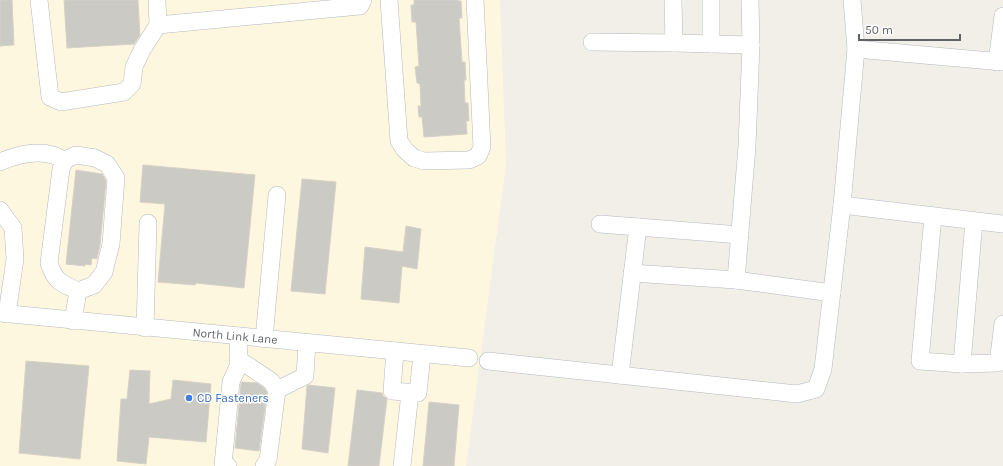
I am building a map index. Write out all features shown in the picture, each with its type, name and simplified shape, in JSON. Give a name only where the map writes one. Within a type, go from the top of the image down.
[{"type":"street","points":[[39,0],[50,97],[61,102],[124,92],[132,84],[134,67],[142,50],[158,25],[157,0]]},
{"type":"street","points":[[158,25],[360,6],[363,0]]},
{"type":"street","points":[[389,0],[399,141],[405,150],[414,158],[424,160],[469,160],[478,156],[482,147],[475,0]]},
{"type":"street","points":[[674,0],[674,42]]},
{"type":"street","points":[[711,0],[711,44]]},
{"type":"street","points":[[736,280],[747,146],[751,45],[750,0]]},
{"type":"street","points":[[488,361],[797,394],[816,389],[823,369],[842,205],[856,49],[852,0]]},
{"type":"street","points":[[856,49],[1000,62],[1003,16]]},
{"type":"street","points":[[592,42],[674,42],[751,45]]},
{"type":"street","points":[[0,162],[14,156],[36,153],[52,155],[65,160]]},
{"type":"street","points":[[76,155],[95,158],[107,164],[116,178],[111,244],[104,272],[94,285],[78,290],[61,283],[53,274],[49,263],[61,168],[65,160],[76,155]]},
{"type":"street","points":[[264,339],[277,195]]},
{"type":"street","points":[[842,205],[1003,224]]},
{"type":"street","points":[[0,210],[13,228],[15,259],[3,314]]},
{"type":"street","points":[[933,216],[920,361],[962,364],[998,363],[1003,324]]},
{"type":"street","points":[[962,364],[974,221]]},
{"type":"street","points":[[145,328],[148,222]]},
{"type":"street","points":[[600,224],[740,235]]},
{"type":"street","points":[[620,375],[638,227]]},
{"type":"street","points":[[632,273],[736,280],[832,293]]},
{"type":"street","points":[[73,321],[78,290]]},
{"type":"street","name":"North Link Lane","points":[[3,314],[469,358]]},
{"type":"street","points":[[228,466],[223,465],[231,382],[239,364],[238,336]]},
{"type":"street","points":[[277,390],[305,376],[307,343]]},
{"type":"street","points":[[395,351],[392,391],[418,393],[422,354]]},
{"type":"street","points":[[238,359],[271,381],[277,390],[268,460],[264,466]]},
{"type":"street","points":[[402,466],[410,392]]},
{"type":"shaded area","points":[[0,0],[500,0],[506,164],[466,466],[0,466]]},
{"type":"building","points":[[0,0],[12,0],[14,45],[0,46]]},
{"type":"building","points":[[64,0],[138,0],[140,35],[134,44],[67,48]]},
{"type":"building","points":[[414,0],[461,1],[462,18],[459,18],[462,62],[465,62],[465,103],[468,103],[469,121],[466,121],[467,134],[424,137],[422,117],[419,117],[418,106],[421,106],[420,84],[417,83],[415,67],[419,66],[416,22],[412,22],[411,5],[414,5]]},
{"type":"building","points":[[143,165],[255,175],[244,288],[196,283],[195,285],[158,282],[165,204],[140,202]]},
{"type":"building","points":[[76,170],[102,174],[106,181],[100,245],[97,259],[92,258],[91,265],[85,264],[85,266],[66,264]]},
{"type":"building","points":[[302,179],[336,182],[325,294],[291,291]]},
{"type":"building","points":[[406,226],[421,229],[417,269],[402,266],[399,303],[361,299],[365,247],[403,252]]},
{"type":"building","points":[[26,361],[89,366],[80,459],[19,453]]},
{"type":"building","points":[[130,370],[150,371],[149,404],[171,399],[173,380],[211,384],[206,442],[149,437],[146,464],[117,461],[121,399],[127,399]]},
{"type":"building","points":[[242,382],[257,383],[267,392],[259,451],[235,448]]},
{"type":"building","points":[[307,386],[335,388],[328,453],[302,449]]},
{"type":"building","points":[[357,390],[382,393],[387,399],[379,466],[348,466]]},
{"type":"building","points":[[429,402],[459,405],[454,466],[423,466]]},
{"type":"place","name":"CD Fasteners","points":[[189,398]]}]
